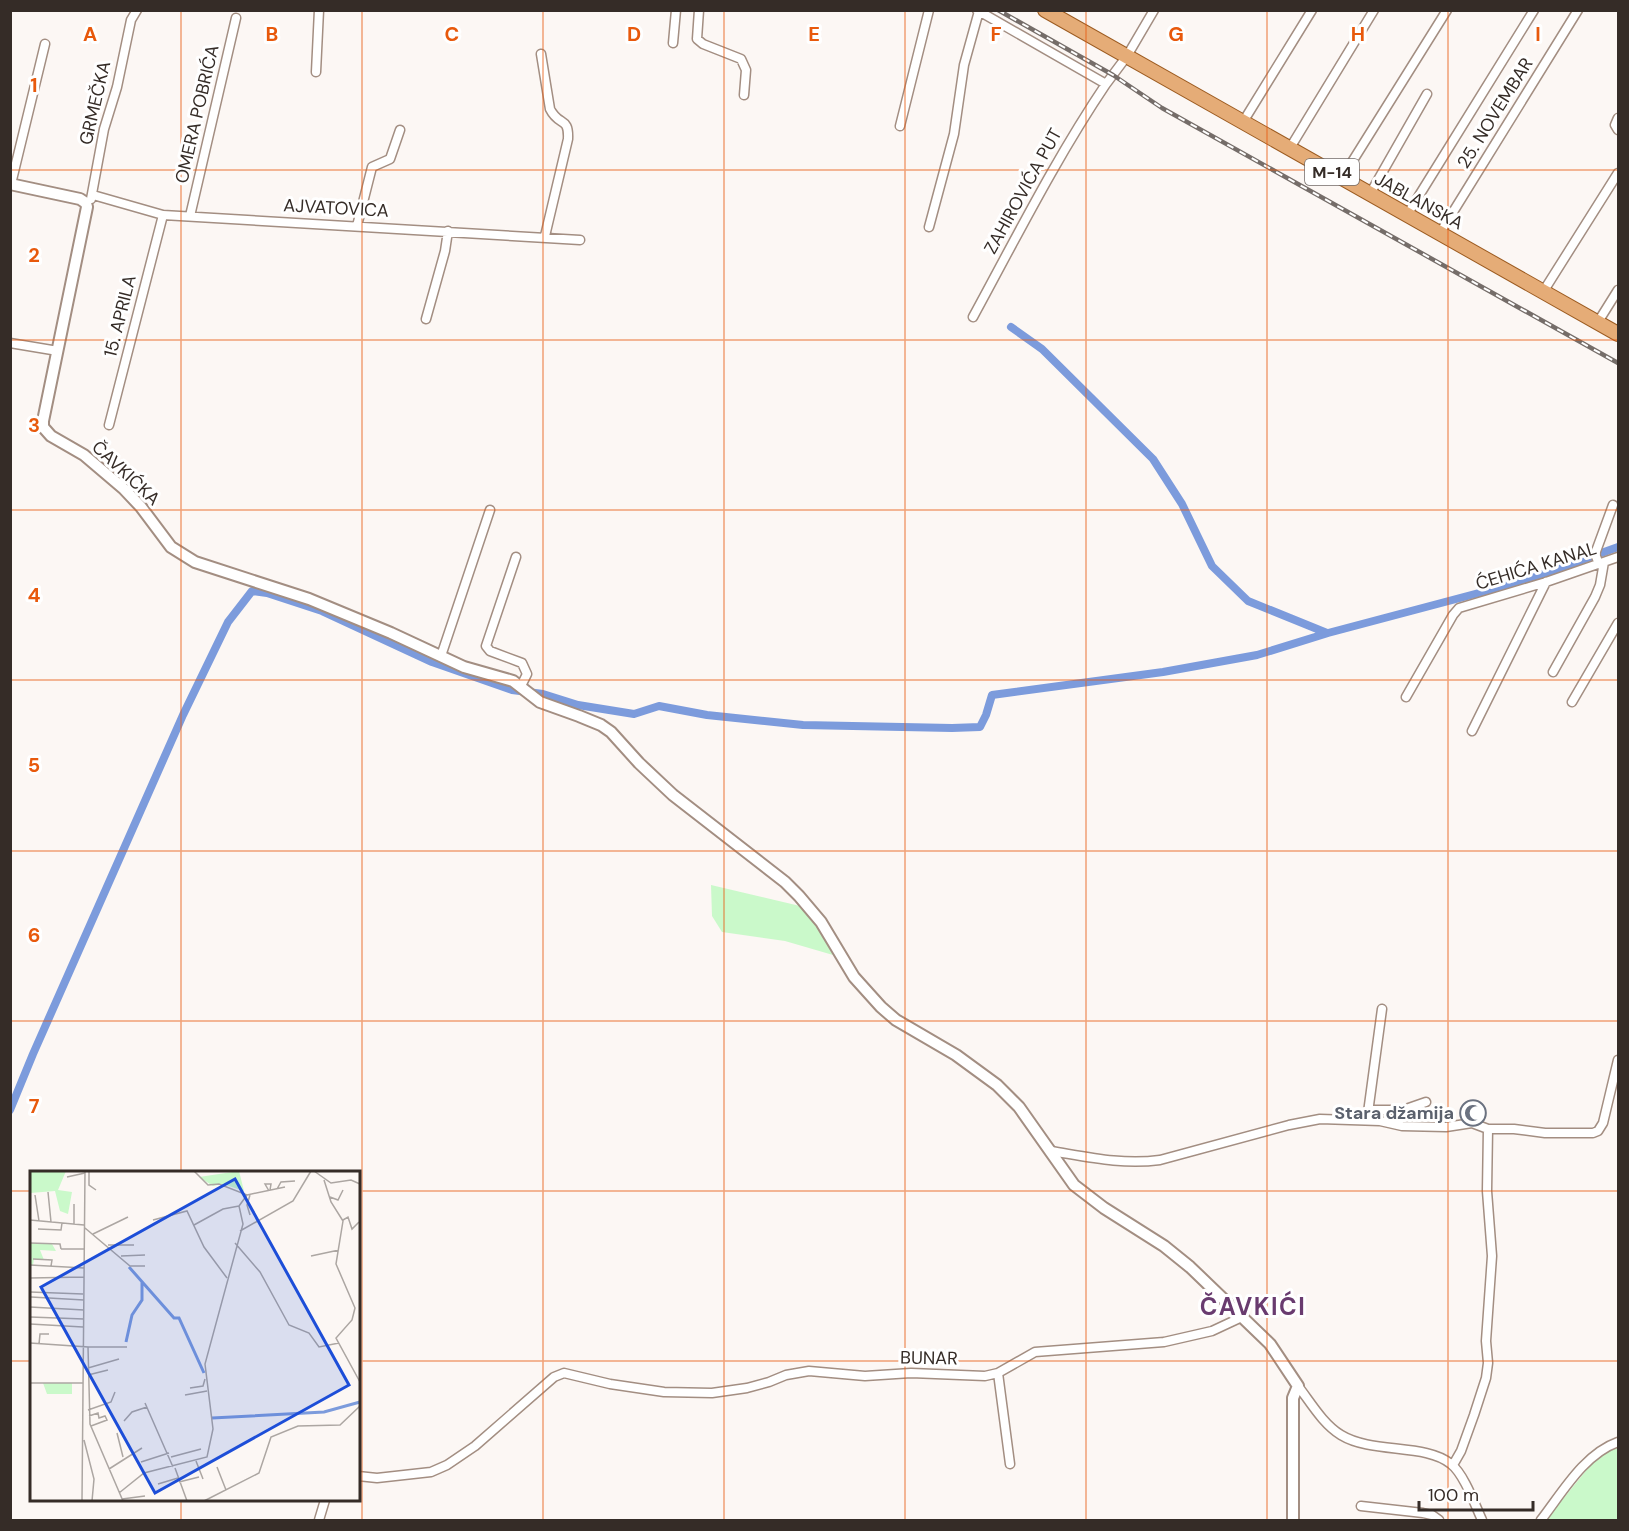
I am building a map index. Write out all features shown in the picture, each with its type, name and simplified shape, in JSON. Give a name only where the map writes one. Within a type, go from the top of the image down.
[{"type":"main road","name":"JABLANSKA","points":[[1045,10],[1618,334]]},
{"type":"street","name":"GRMEČKA","points":[[89,199],[131,20],[137,10]]},
{"type":"street","points":[[316,72],[319,10]]},
{"type":"street","points":[[673,43],[676,10]]},
{"type":"street","points":[[699,10],[696,35],[699,42],[738,56],[744,62],[746,70],[744,95]]},
{"type":"street","points":[[900,126],[929,10]]},
{"type":"street","name":"ZAHIROVIĆA PUT","points":[[973,317],[1062,155],[1106,84],[1127,56],[1154,10]]},
{"type":"street","points":[[1243,122],[1312,10]]},
{"type":"street","points":[[1290,148],[1374,10]]},
{"type":"street","points":[[1342,178],[1447,10]]},
{"type":"street","points":[[1407,215],[1534,10]]},
{"type":"street","name":"25. NOVEMBAR","points":[[1440,233],[1578,10]]},
{"type":"street","points":[[929,227],[954,134],[964,65],[978,11],[1106,84]]},
{"type":"street","name":"OMERA POBRIĆA","points":[[190,216],[237,18]]},
{"type":"street","points":[[11,184],[45,44]]},
{"type":"street","points":[[541,54],[550,110],[554,117],[566,124],[568,128],[568,139],[545,236]]},
{"type":"street","points":[[1370,194],[1427,94]]},
{"type":"street","points":[[1618,118],[1615,124],[1618,130]]},
{"type":"street","points":[[357,226],[371,170],[374,166],[384,164],[390,159],[400,130]]},
{"type":"street","points":[[1543,292],[1618,173]]},
{"type":"street","name":"AJVATOVICA","points":[[11,184],[163,214],[545,236],[580,240]]},
{"type":"street","name":"ČAVKIĆKA","points":[[89,199],[43,427],[51,436],[84,455],[124,489],[148,515],[171,547],[188,559],[211,569],[309,599],[391,633],[464,667],[513,681],[523,688]]},
{"type":"street","name":"15. APRILA","points":[[109,425],[163,214]]},
{"type":"street","points":[[426,319],[448,231]]},
{"type":"street","points":[[1598,322],[1618,290]]},
{"type":"street","points":[[10,344],[58,351]]},
{"type":"street","points":[[1553,672],[1600,585],[1599,560],[1613,505]]},
{"type":"street","points":[[441,656],[490,510]]},
{"type":"street","points":[[516,557],[486,646],[490,651],[522,663],[527,674],[523,688],[540,702],[601,725],[611,732],[673,795],[784,882],[809,907],[854,977],[881,1007],[896,1020],[974,1067],[997,1085],[1019,1107],[1074,1185],[1087,1197],[1164,1246],[1270,1344],[1298,1386],[1332,1429],[1341,1436],[1372,1447],[1435,1456],[1453,1465],[1482,1521]]},
{"type":"street","name":"ĆEHIĆA KANAL","points":[[1406,697],[1453,615],[1463,605],[1546,582],[1599,560],[1618,557]]},
{"type":"street","points":[[1472,731],[1546,582]]},
{"type":"street","points":[[1572,702],[1618,623]]},
{"type":"street","points":[[1367,1120],[1382,1009]]},
{"type":"street","points":[[1051,1151],[1114,1162],[1160,1160],[1320,1119],[1367,1120],[1402,1126],[1446,1127],[1472,1124],[1488,1129],[1514,1129],[1545,1133],[1596,1132],[1603,1123],[1618,1060]]},
{"type":"street","points":[[1368,1110],[1403,1110],[1426,1102]]},
{"type":"street","points":[[1453,1465],[1461,1451],[1474,1415],[1486,1378],[1488,1363],[1486,1341],[1492,1256],[1487,1191],[1488,1129]]},
{"type":"street","name":"BUNAR","points":[[360,1476],[377,1478],[431,1472],[447,1465],[475,1446],[554,1377],[564,1373],[610,1384],[664,1392],[712,1394],[747,1388],[786,1375],[809,1371],[865,1376],[911,1373],[985,1376],[998,1373],[1035,1352],[1164,1342],[1212,1331],[1242,1317]]},
{"type":"street","points":[[998,1373],[1010,1464]]},
{"type":"street","points":[[1293,1521],[1293,1398],[1298,1386]]},
{"type":"street","points":[[1540,1521],[1586,1464],[1600,1451],[1618,1442]]},
{"type":"street","points":[[319,1521],[325,1501]]},
{"type":"street","points":[[1361,1506],[1423,1513],[1432,1515],[1438,1521]]},
{"type":"green space","points":[[711,885],[800,906],[818,929],[833,955],[785,941],[722,932],[712,916]]},
{"type":"green space","points":[[1618,1448],[1618,1520],[1546,1520],[1593,1462],[1605,1452]]},
{"type":"waterway","points":[[1011,327],[1042,349],[1153,459],[1182,504],[1212,566],[1248,601],[1327,633]]},
{"type":"waterway","points":[[10,1110],[183,715],[228,622],[252,591],[267,593],[322,611],[432,662],[512,690],[543,694],[578,705],[634,714],[659,706],[707,715],[803,725],[952,728],[980,727],[992,695],[1163,672],[1257,655],[1328,633],[1524,581],[1618,547]]},
{"type":"railway","points":[[998,10],[1113,75],[1162,108],[1618,363]]},
{"type":"place","name":"Stara džamija","points":[[1473,1113]]},
{"type":"district","name":"ČAVKIĆI","points":[[1253,1307]]}]
